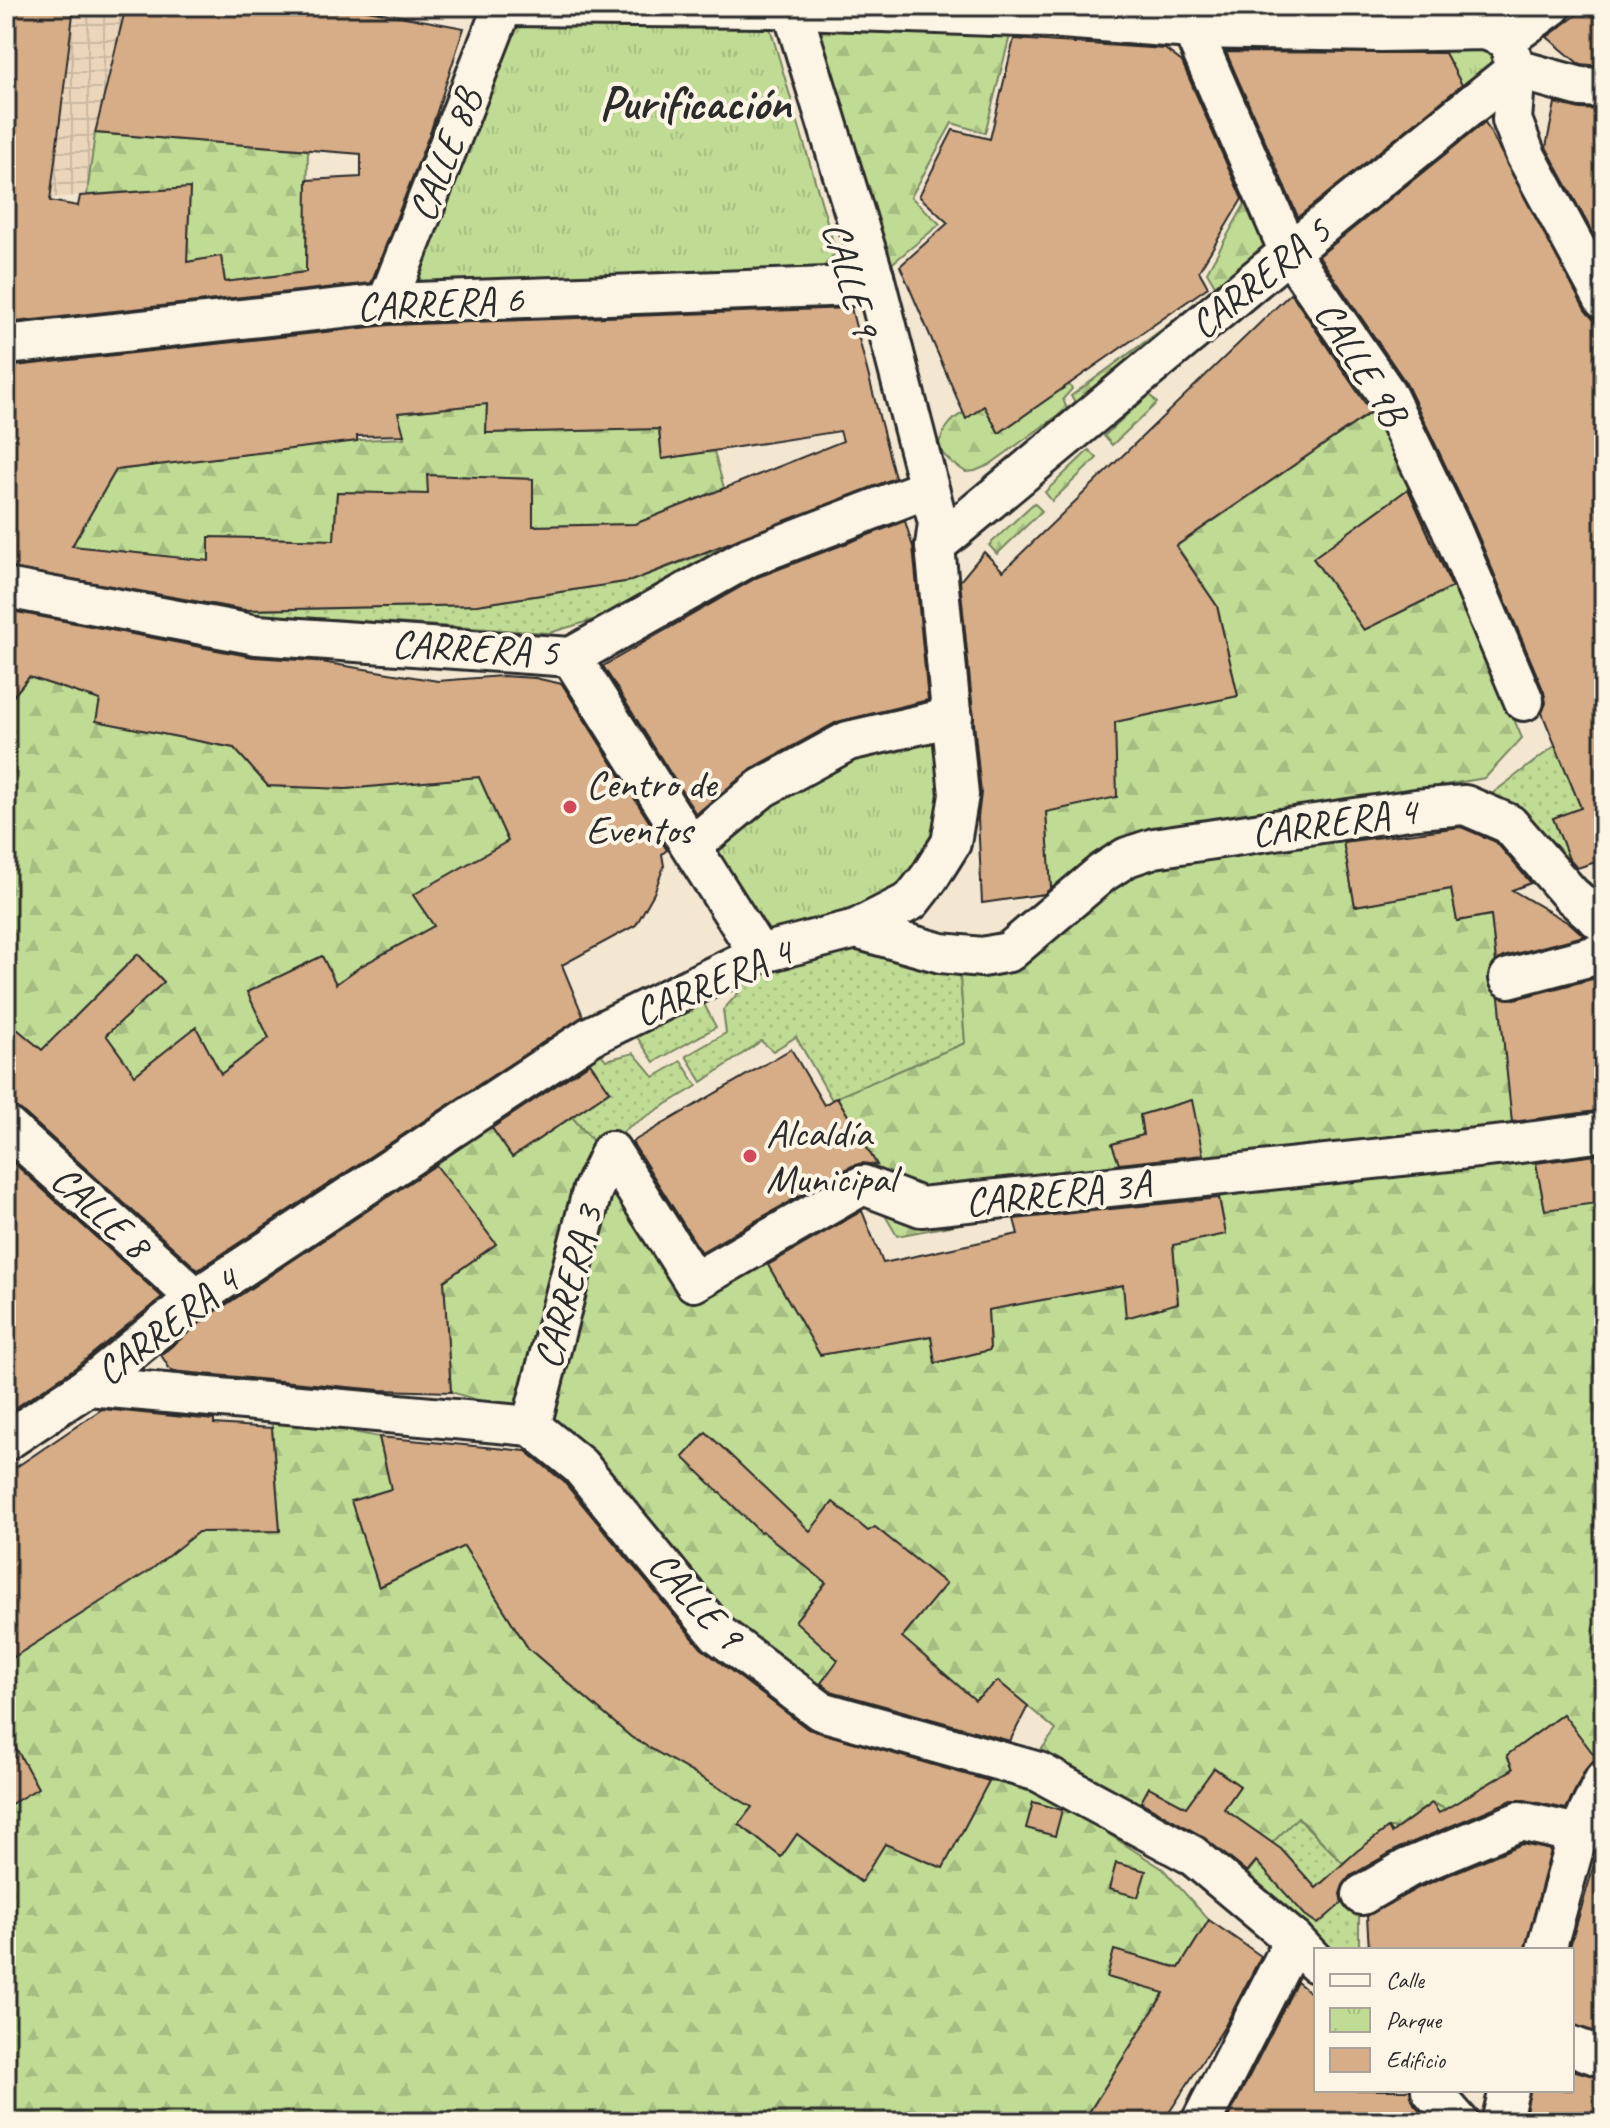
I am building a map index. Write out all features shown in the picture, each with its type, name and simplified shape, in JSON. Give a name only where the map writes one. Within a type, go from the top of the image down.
[{"type":"street","points":[[502,6],[1048,12],[1192,29],[1462,19],[1485,30],[1512,54],[1581,87],[1604,88]]},
{"type":"street","name":"CALLE 8B","points":[[387,303],[502,6]]},
{"type":"street","name":"CARRERA 5","points":[[935,546],[1289,252],[1512,54],[1552,6]]},
{"type":"street","name":"CALLE 9","points":[[781,8],[938,523],[935,546],[959,795],[951,843],[911,901],[856,929]]},
{"type":"street","name":"CALLE 9B","points":[[1192,29],[1289,252],[1386,393],[1451,528],[1524,701]]},
{"type":"street","points":[[1512,54],[1512,120],[1526,156],[1604,300]]},
{"type":"street","name":"CALLE 9","points":[[864,281],[920,530],[935,546]]},
{"type":"street","name":"CARRERA 6","points":[[6,345],[387,303],[864,281]]},
{"type":"street","name":"CARRERA 5","points":[[6,588],[257,635],[571,657],[749,557],[911,495]]},
{"type":"street","points":[[571,657],[759,954]]},
{"type":"street","points":[[692,846],[762,788],[848,741],[953,717]]},
{"type":"street","name":"CARRERA 4","points":[[6,1441],[88,1386],[196,1298],[591,1036],[759,954],[856,929],[941,953],[982,957],[1009,952],[1102,873],[1127,857],[1154,848],[1416,809],[1465,805],[1509,824],[1571,895],[1604,924]]},
{"type":"street","points":[[1509,978],[1604,953]]},
{"type":"street","name":"CALLE 8","points":[[6,1126],[196,1298]]},
{"type":"street","name":"CARRERA 3A","points":[[611,1151],[694,1282],[863,1185],[921,1207],[1604,1132]]},
{"type":"street","name":"CARRERA 3","points":[[531,1426],[592,1192],[611,1151]]},
{"type":"street","points":[[88,1386],[531,1426]]},
{"type":"street","name":"CALLE 9","points":[[531,1426],[580,1466],[718,1634],[821,1711],[1039,1772],[1192,1855],[1305,1952]]},
{"type":"street","points":[[1547,1948],[1578,1834],[1604,1780]]},
{"type":"street","points":[[1362,1895],[1408,1868],[1520,1821],[1578,1834]]},
{"type":"street","points":[[1201,2122],[1305,1952]]},
{"type":"street","points":[[1574,2047],[1604,2058]]},
{"type":"street","points":[[1433,2092],[1459,2122]]},
{"type":"street","points":[[1501,2122],[1508,2092]]},
{"type":"shaded area","points":[[74,6],[126,6],[95,133],[87,195],[50,198]]},
{"type":"green space","points":[[750,14],[771,31],[836,252],[820,271],[431,294],[412,268],[505,26],[525,20]]},
{"type":"green space","points":[[1014,20],[985,133],[952,123],[911,197],[940,224],[883,271],[805,23]]},
{"type":"green space","points":[[1484,37],[1499,61],[1463,88],[1441,45]]},
{"type":"green space","points":[[95,133],[308,150],[306,272],[225,282],[221,257],[187,262],[190,188],[87,195]]},
{"type":"green space","points":[[1247,200],[1284,249],[1080,408],[1071,396],[1217,289],[1207,272]]},
{"type":"green space","points":[[1069,384],[1072,389],[1063,399],[1067,409],[989,465],[966,472],[943,454],[939,443],[943,434],[951,422],[963,413],[967,418],[984,406],[999,433]]},
{"type":"green space","points":[[1149,394],[1157,403],[1112,445],[1104,436]]},
{"type":"green space","points":[[487,404],[486,433],[659,429],[662,459],[714,451],[724,488],[635,524],[533,526],[532,479],[428,475],[428,494],[337,492],[334,540],[209,537],[209,561],[72,546],[116,470],[361,440],[404,438],[398,413]]},
{"type":"green space","points":[[1379,407],[1413,485],[1313,559],[1364,630],[1457,585],[1522,738],[1485,778],[1157,834],[1051,893],[1046,812],[1115,722],[1238,696],[1217,606],[1177,546]]},
{"type":"green space","points":[[1089,450],[1097,458],[1052,501],[1045,492]]},
{"type":"green space","points":[[1034,503],[1042,511],[997,554],[989,545]]},
{"type":"green space","points":[[758,534],[637,607],[549,633],[206,611],[477,605],[631,581]]},
{"type":"green space","points":[[29,677],[100,700],[97,721],[234,748],[268,786],[346,789],[479,777],[508,841],[434,926],[398,1020],[368,962],[336,984],[322,956],[248,992],[269,1038],[221,1074],[196,1028],[135,1075],[106,1035],[164,982],[138,954],[42,1050],[6,1020],[6,705]]},
{"type":"green space","points":[[943,728],[938,841],[915,882],[859,911],[766,938],[705,843],[852,747]]},
{"type":"green space","points":[[1556,745],[1581,808],[1553,818],[1573,870],[1604,894],[1604,900],[1481,802]]},
{"type":"green space","points":[[1343,840],[1355,906],[1451,889],[1457,921],[1491,915],[1513,1132],[1207,1176],[1191,1100],[1140,1115],[1143,1135],[1112,1144],[1119,1164],[1007,1186],[1013,1214],[897,1236],[861,1174],[877,1165],[837,1097],[965,1043],[960,976],[1001,974],[1020,964],[1132,870],[1265,842]]},
{"type":"green space","points":[[859,942],[960,976],[965,1043],[832,1100],[796,1037],[773,1051],[761,1041],[702,1082],[686,1056],[726,1033],[723,1010],[741,990],[734,975]]},
{"type":"green space","points":[[702,1000],[716,1027],[654,1062],[637,1037]]},
{"type":"green space","points":[[598,1050],[606,1060],[634,1053],[654,1077],[681,1061],[697,1086],[627,1128],[603,1153],[572,1117],[609,1092],[587,1058]]},
{"type":"green space","points":[[572,1117],[603,1153],[526,1415],[451,1392],[444,1281],[496,1244],[431,1160],[489,1123],[512,1157]]},
{"type":"green space","points":[[1534,1153],[1545,1209],[1604,1202],[1604,1756],[1599,1762],[1563,1714],[1507,1755],[1513,1769],[1446,1809],[1432,1803],[1397,1828],[1388,1828],[1343,1863],[1298,1817],[1272,1843],[1224,1809],[1240,1786],[1215,1768],[1186,1807],[1149,1788],[1136,1811],[1035,1758],[1056,1730],[998,1681],[975,1700],[924,1656],[869,1718],[722,1630],[539,1423],[614,1165],[692,1289],[761,1252],[820,1355],[931,1336],[936,1363],[990,1350],[988,1310],[1123,1285],[1127,1317],[1178,1303],[1173,1245],[1226,1234],[1218,1191]]},
{"type":"green space","points":[[271,1416],[379,1437],[391,1489],[352,1501],[379,1587],[464,1546],[528,1648],[631,1737],[752,1807],[739,1824],[781,1857],[797,1834],[860,1882],[885,1844],[942,1868],[994,1770],[1060,1803],[1163,1869],[1209,1920],[1083,2122],[6,2122],[6,1807],[37,1788],[6,1730],[6,1662],[88,1610],[198,1532],[280,1531]]},
{"type":"green space","points":[[1432,1803],[1446,1809],[1464,1835],[1359,1894],[1359,1948],[1314,1948],[1243,1878],[1297,1817],[1343,1863],[1353,1853],[1370,1875],[1404,1851],[1388,1828],[1397,1828],[1414,1851],[1448,1826]]},
{"type":"building","points":[[6,6],[74,6],[50,201],[78,206],[80,196],[190,188],[187,262],[221,256],[225,282],[306,272],[307,180],[361,177],[361,154],[95,133],[126,6],[346,6],[464,28],[431,130],[371,283],[6,323]]},
{"type":"building","points":[[1197,6],[1496,6],[1491,9],[1381,10]]},
{"type":"building","points":[[1589,6],[1604,6],[1604,66],[1579,64],[1547,37]]},
{"type":"building","points":[[1014,39],[1165,49],[1182,62],[1242,199],[1199,271],[1208,287],[999,433],[984,406],[966,419],[900,266],[948,223],[919,196],[953,130],[990,139]]},
{"type":"building","points":[[1226,52],[1445,53],[1462,85],[1298,217]]},
{"type":"building","points":[[1555,103],[1580,109],[1604,110],[1604,254],[1546,147]]},
{"type":"building","points":[[1485,122],[1585,310],[1593,319],[1604,322],[1604,863],[1602,860],[1577,868],[1569,859],[1553,818],[1581,808],[1542,713],[1546,703],[1544,692],[1471,519],[1406,383],[1319,256]]},
{"type":"building","points":[[1291,293],[1371,412],[1176,546],[1217,606],[1238,696],[1115,722],[1117,797],[1046,812],[1051,888],[1044,894],[982,903],[978,818],[981,793],[960,581],[984,552],[1003,571]]},
{"type":"building","points":[[851,308],[895,478],[631,581],[477,605],[245,610],[6,567],[6,367],[389,325]],"holes":[[[487,404],[486,433],[659,429],[662,459],[840,431],[843,441],[635,524],[533,526],[533,479],[427,475],[428,494],[337,492],[334,540],[209,537],[209,561],[72,546],[116,470],[357,441],[357,436],[404,435],[398,413]]]},
{"type":"building","points":[[1408,489],[1452,587],[1364,630],[1313,558]]},
{"type":"building","points":[[905,521],[913,547],[928,700],[837,722],[751,769],[696,814],[603,666],[758,577]]},
{"type":"building","points":[[6,610],[253,657],[315,661],[438,681],[502,676],[562,684],[667,850],[662,854],[664,866],[654,893],[636,925],[562,965],[583,1016],[198,1270],[21,1110],[6,1105],[6,1020],[42,1050],[138,954],[164,982],[106,1035],[135,1075],[196,1027],[221,1074],[269,1038],[247,992],[322,956],[336,984],[361,966],[434,926],[413,895],[508,841],[479,777],[346,789],[268,786],[234,748],[96,721],[100,700],[29,677],[6,705]]},
{"type":"building","points":[[1461,827],[1496,842],[1531,883],[1512,890],[1572,925],[1584,936],[1496,961],[1491,915],[1457,921],[1451,889],[1355,906],[1343,842]]},
{"type":"building","points":[[1604,976],[1604,1110],[1512,1122],[1499,997],[1515,999]]},
{"type":"building","name":"Alcaldía Municipal","points":[[791,1049],[824,1105],[837,1097],[877,1165],[862,1163],[852,1166],[701,1252],[632,1142]]},
{"type":"building","points":[[590,1063],[610,1091],[512,1157],[492,1128]]},
{"type":"building","points":[[1192,1100],[1203,1155],[1119,1164],[1112,1144],[1143,1135],[1140,1115]]},
{"type":"building","points":[[1604,1154],[1604,1202],[1545,1210],[1536,1163]]},
{"type":"building","points":[[6,1156],[162,1297],[75,1368],[6,1414]]},
{"type":"building","points":[[436,1165],[496,1244],[444,1281],[451,1392],[380,1390],[171,1371],[161,1355],[209,1316]]},
{"type":"building","points":[[1219,1198],[1226,1234],[1173,1245],[1178,1303],[1126,1318],[1123,1285],[988,1310],[990,1350],[935,1363],[931,1336],[820,1355],[768,1265],[862,1211],[883,1263],[1018,1234],[1014,1219]]},
{"type":"building","points":[[102,1409],[214,1420],[214,1424],[272,1428],[280,1531],[198,1532],[152,1569],[6,1662],[6,1474]]},
{"type":"building","points":[[706,1432],[810,1531],[833,1502],[868,1531],[875,1527],[946,1584],[902,1637],[975,1700],[998,1681],[1028,1706],[1010,1741],[831,1691],[821,1683],[838,1660],[795,1621],[826,1583],[760,1532],[683,1457]]},
{"type":"building","points":[[379,1437],[526,1451],[564,1482],[701,1648],[808,1729],[989,1781],[943,1868],[885,1844],[861,1882],[797,1834],[781,1857],[739,1824],[752,1807],[631,1737],[528,1648],[464,1546],[379,1587],[351,1501],[391,1489]]},
{"type":"building","points":[[1563,1714],[1598,1760],[1585,1770],[1566,1809],[1512,1800],[1399,1848],[1350,1876],[1340,1894],[1342,1903],[1318,1924],[1305,1915],[1256,1861],[1247,1872],[1202,1836],[1141,1802],[1149,1787],[1186,1807],[1214,1768],[1240,1786],[1224,1809],[1281,1849],[1316,1888],[1388,1828],[1391,1833],[1432,1803],[1439,1813],[1513,1769],[1507,1755]]},
{"type":"building","points":[[6,1730],[38,1788],[6,1807]]},
{"type":"building","points":[[1033,1802],[1062,1810],[1055,1836],[1026,1828]]},
{"type":"building","points":[[1604,1831],[1604,2034],[1574,2026],[1574,1948],[1570,1948]]},
{"type":"building","points":[[1522,1844],[1551,1850],[1526,1948],[1369,1948],[1367,1916],[1418,1888]]},
{"type":"building","points":[[1116,1863],[1146,1871],[1138,1897],[1109,1889]]},
{"type":"building","points":[[1209,1920],[1261,1956],[1225,2026],[1163,2122],[1083,2122],[1164,1993],[1107,1977],[1114,1950],[1179,1968]]},
{"type":"building","points":[[1297,1982],[1314,1995],[1314,2092],[1411,2092],[1414,2104],[1430,2122],[1226,2122]]},
{"type":"building","points":[[1574,2071],[1604,2079],[1604,2122],[1524,2122],[1530,2092],[1574,2092]]},
{"type":"place","name":"Centro de Eventos","points":[[570,807]]},
{"type":"place","name":"Alcaldía Municipal","points":[[750,1156]]},
{"type":"district","name":"Purificación","points":[[695,103]]}]
